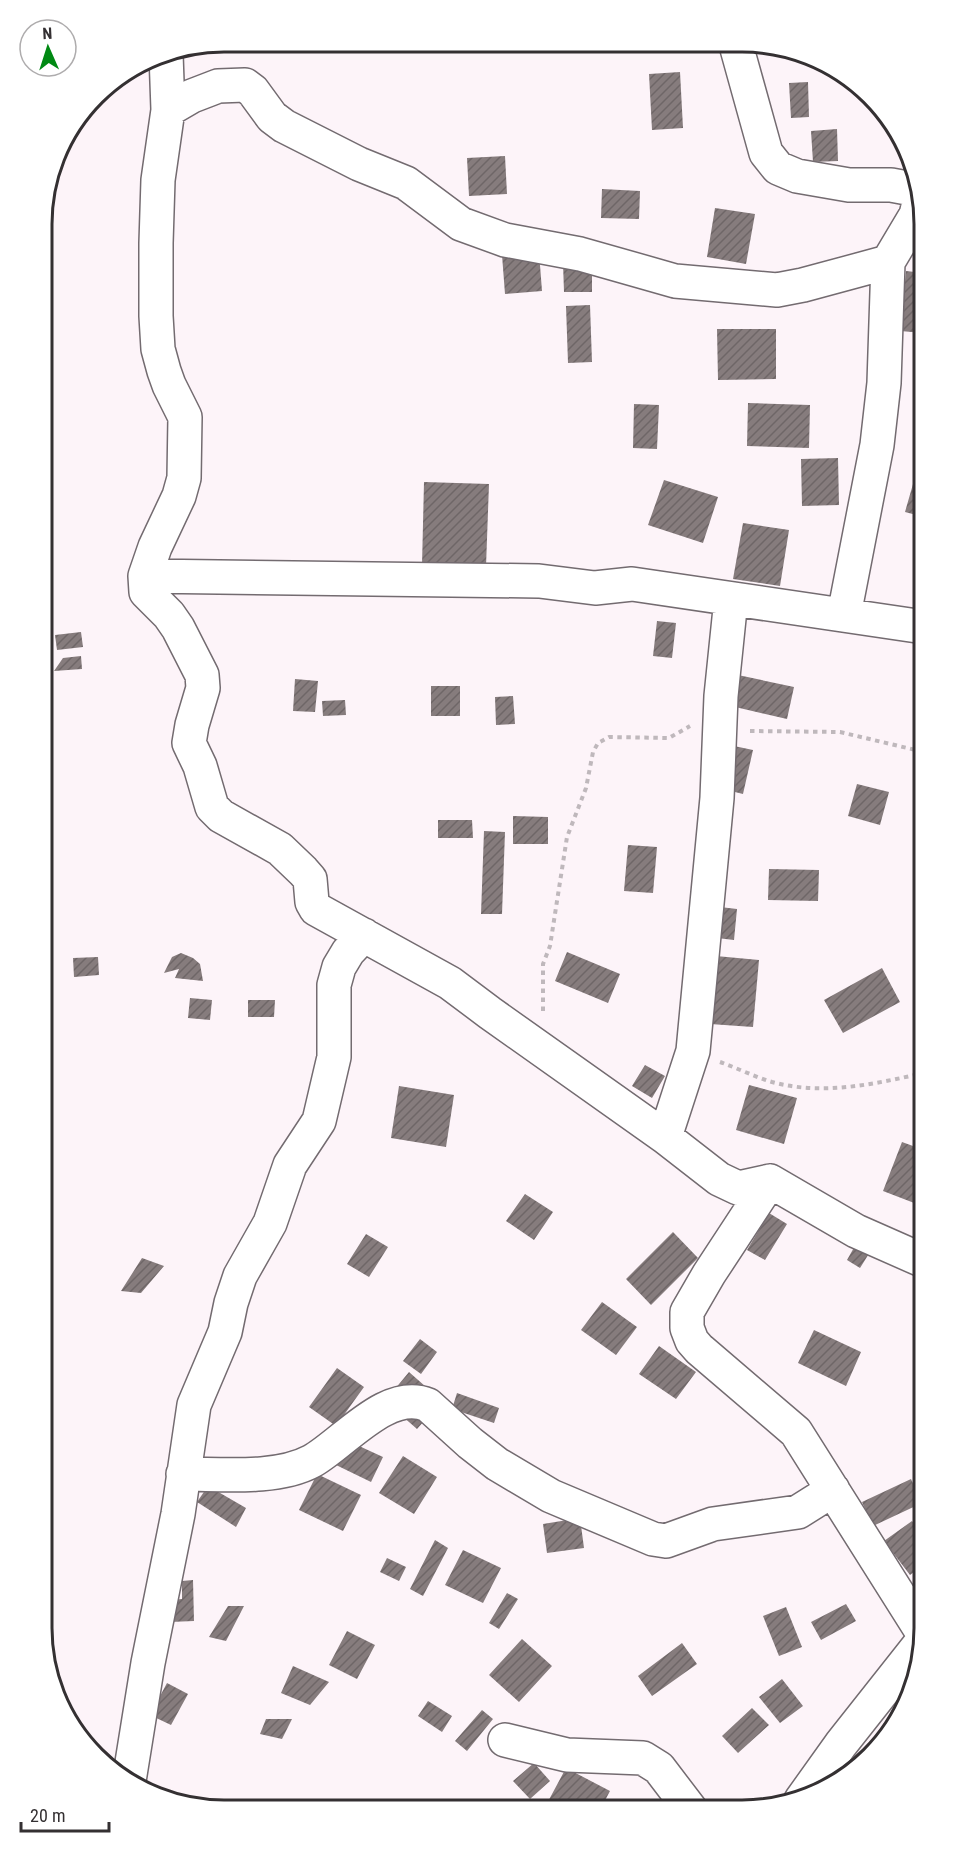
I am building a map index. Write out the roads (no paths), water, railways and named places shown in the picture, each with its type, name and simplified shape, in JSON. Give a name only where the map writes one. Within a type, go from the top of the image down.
[{"type":"street","points":[[738,52],[766,153],[778,168],[797,176],[849,185],[891,185],[910,188]]},
{"type":"street","points":[[166,63],[168,110],[158,180],[156,316],[158,349],[164,371],[185,417],[184,478],[179,496],[154,547],[145,576],[146,592],[169,615],[178,628],[202,675],[203,688],[189,743],[200,766],[212,807],[221,816],[280,849],[310,879],[312,902],[316,909],[450,983],[727,1184],[738,1188],[770,1181],[856,1231],[913,1256]]},
{"type":"street","points":[[168,110],[192,96],[218,86],[245,85],[253,91],[272,117],[284,126],[359,164],[405,183],[461,224],[505,240],[580,254],[675,281],[777,290],[888,262]]},
{"type":"street","points":[[844,615],[877,445],[884,383],[888,262],[913,219]]},
{"type":"street","points":[[145,576],[539,582],[595,588],[632,584],[914,625]]},
{"type":"street","points":[[665,1137],[693,1051],[716,809],[721,696],[731,599]]},
{"type":"street","points":[[131,1771],[148,1663],[178,1514],[194,1405],[225,1332],[234,1290],[248,1260],[270,1223],[290,1165],[319,1121],[334,1057],[334,985],[339,967],[348,952],[364,935]]},
{"type":"street","points":[[770,1181],[687,1312],[687,1328],[692,1341],[699,1349],[795,1432],[913,1619]]},
{"type":"street","points":[[183,1474],[284,1471],[311,1461],[386,1407],[420,1402],[428,1405],[497,1464],[551,1496],[653,1539],[666,1540],[713,1524],[798,1512],[833,1490]]},
{"type":"street","points":[[813,1784],[911,1654]]},
{"type":"street","points":[[505,1740],[567,1755],[643,1758],[659,1768],[683,1800]]}]
